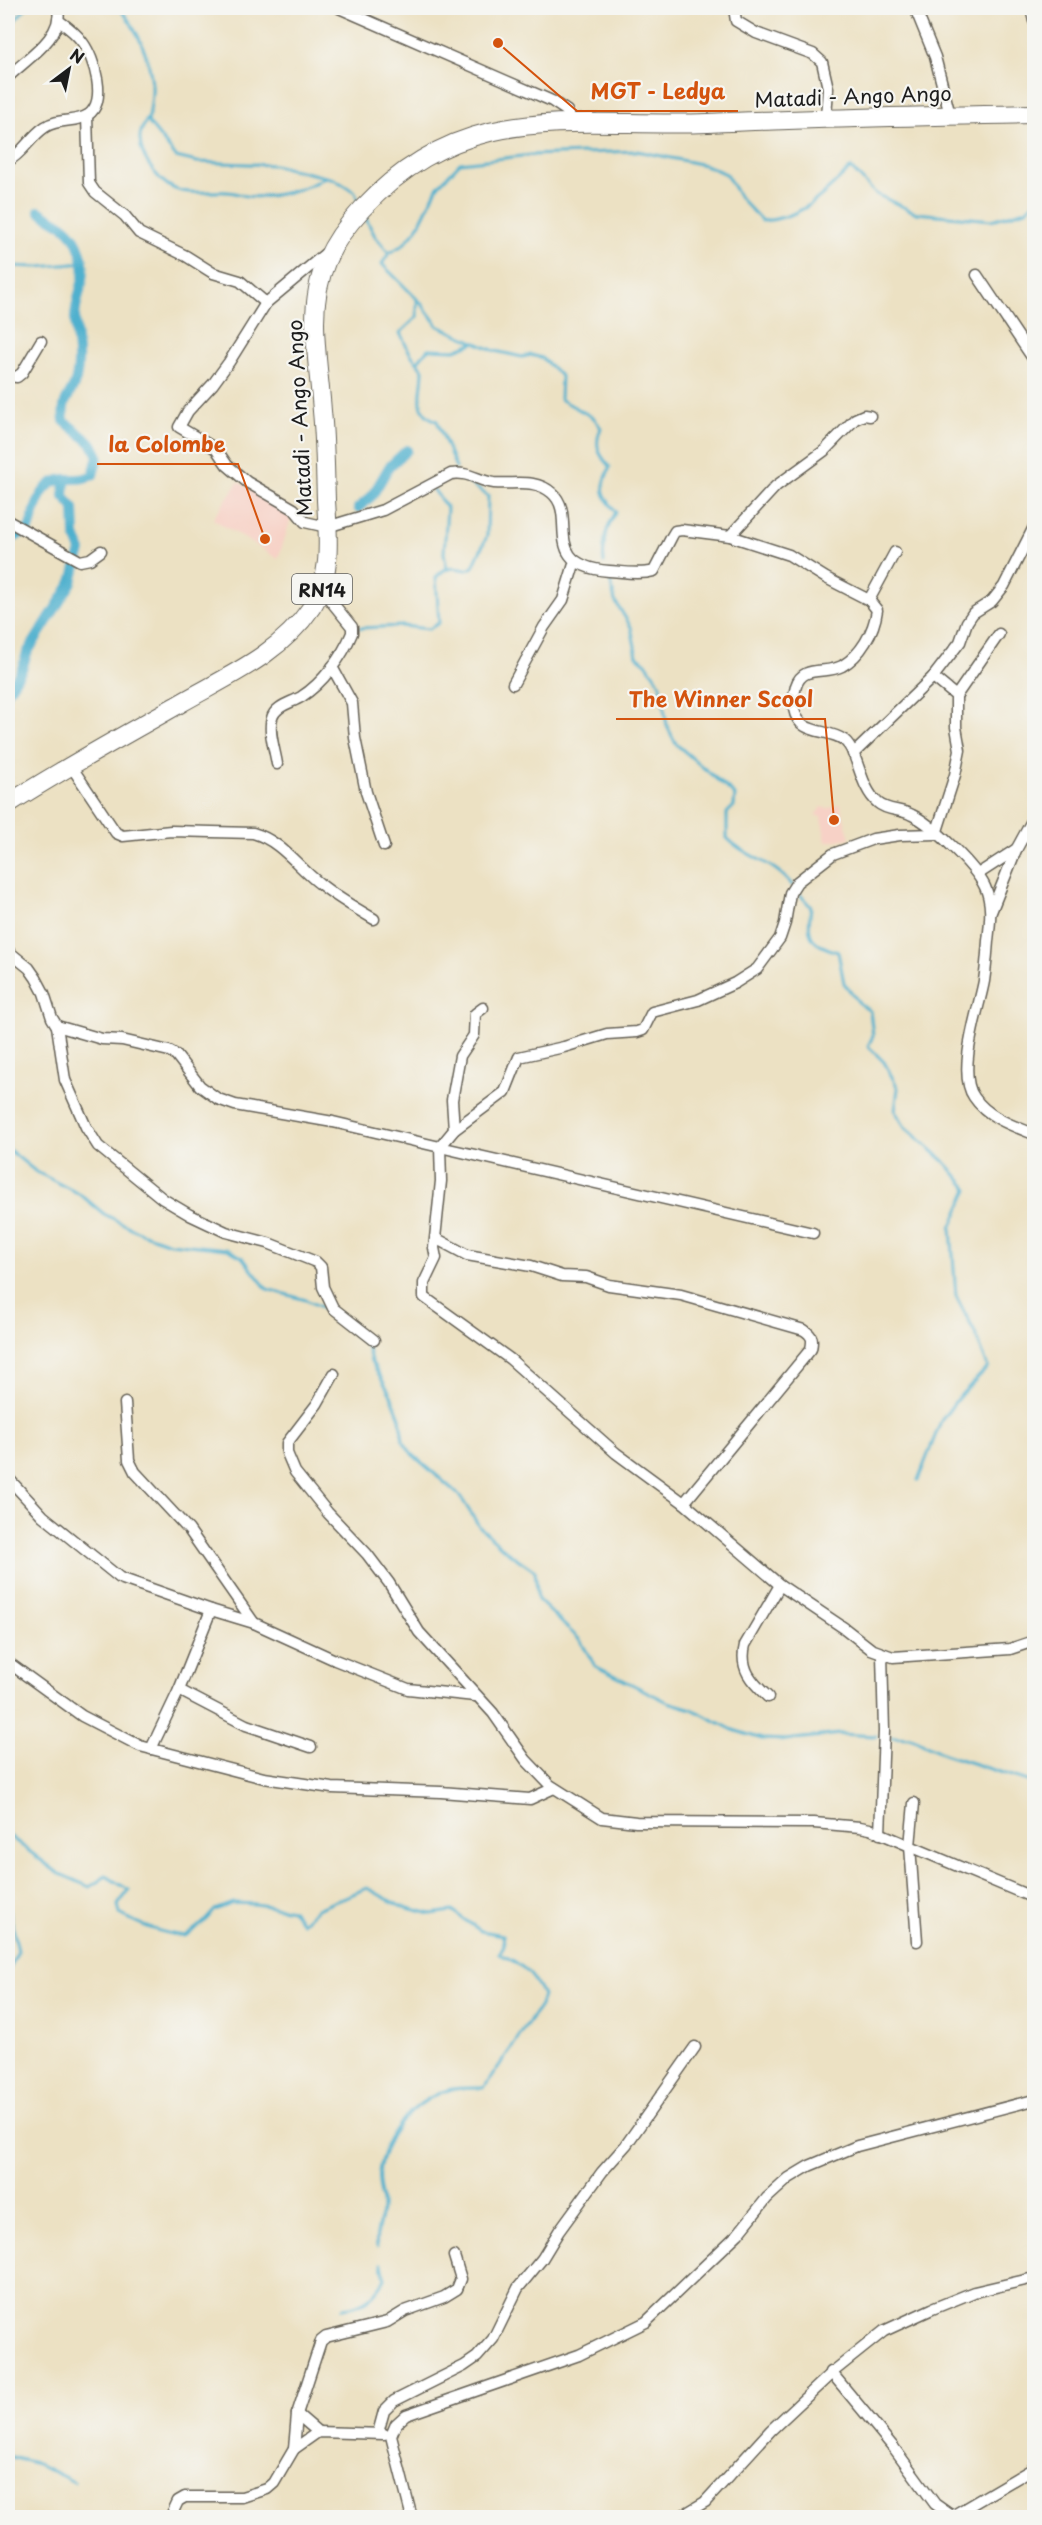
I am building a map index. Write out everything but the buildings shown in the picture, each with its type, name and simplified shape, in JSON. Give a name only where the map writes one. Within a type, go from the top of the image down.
[{"type":"highway","name":"Matadi - Ango Ango","points":[[8,804],[277,647],[301,622],[322,590],[326,575],[327,527],[325,444],[315,324],[317,296],[330,250],[377,193],[423,159],[456,141],[492,129],[570,121],[696,123],[1035,114]]},
{"type":"street","points":[[8,77],[55,31],[59,21],[58,8]]},
{"type":"street","points":[[339,8],[552,101],[567,111],[570,121]]},
{"type":"street","points":[[734,8],[736,21],[756,33],[813,54],[822,63],[828,87],[826,118]]},
{"type":"street","points":[[915,8],[934,57],[950,115]]},
{"type":"street","points":[[1031,8],[1035,21]]},
{"type":"street","points":[[8,161],[18,156],[43,128],[56,121],[87,116],[94,109],[98,98],[98,83],[94,68],[84,43],[59,21]]},
{"type":"street","points":[[87,116],[89,183],[95,192],[124,216],[139,233],[186,256],[213,273],[240,281],[266,303]]},
{"type":"street","points":[[330,250],[266,303],[229,362],[213,384],[188,411],[179,427],[216,449],[227,465],[247,482],[294,509],[305,522],[327,527],[383,510],[451,474],[461,472],[489,482],[523,482],[539,485],[553,493],[560,505],[567,551],[575,561],[585,567],[647,573],[654,571],[675,531],[682,530],[730,536],[797,558],[826,578],[869,600],[877,610],[875,623],[868,639],[856,654],[842,666],[804,673],[799,678],[795,690],[794,707],[799,721],[806,727],[843,739],[850,745],[862,780],[871,796],[880,805],[916,817],[964,857],[978,874],[986,889],[991,914]]},
{"type":"street","points":[[977,275],[1035,360]]},
{"type":"street","points":[[8,376],[17,376],[22,373],[41,341]]},
{"type":"street","points":[[730,536],[777,486],[824,451],[855,419],[864,415],[870,416]]},
{"type":"street","points":[[8,521],[80,561],[90,559],[101,551]]},
{"type":"street","points":[[853,754],[933,676],[960,642],[973,613],[992,601],[1004,586],[1035,527]]},
{"type":"street","points":[[869,600],[895,552]]},
{"type":"street","points":[[513,684],[544,627],[564,600],[575,561]]},
{"type":"street","points":[[277,764],[271,730],[275,711],[300,698],[315,686],[332,667],[349,640],[352,627],[322,590]]},
{"type":"street","points":[[936,834],[955,775],[960,750],[956,727],[956,696],[999,634]]},
{"type":"street","points":[[332,667],[352,703],[366,792],[384,846]]},
{"type":"street","points":[[933,676],[956,696]]},
{"type":"street","points":[[70,766],[117,833],[123,836],[171,831],[253,833],[265,836],[321,885],[374,919]]},
{"type":"street","points":[[1035,817],[1016,850],[991,914],[984,982],[970,1037],[968,1082],[973,1096],[993,1116],[1035,1134]]},
{"type":"street","points":[[936,834],[900,835],[873,839],[833,854],[797,882],[790,892],[780,938],[757,969],[735,983],[698,1000],[652,1012],[643,1030],[607,1034],[519,1057],[505,1092],[454,1130],[440,1147],[436,1258],[424,1282],[424,1297],[510,1359],[616,1453],[684,1503],[780,1585],[871,1649],[893,1657],[1010,1649],[1035,1641]]},
{"type":"street","points":[[978,874],[1016,850]]},
{"type":"street","points":[[8,951],[29,968],[44,993],[57,1026],[65,1080],[86,1127],[98,1146],[163,1199],[190,1215],[226,1232],[268,1243],[316,1262],[321,1267],[323,1287],[333,1308],[374,1340]]},
{"type":"street","points":[[454,1130],[452,1100],[460,1056],[463,1048],[473,1039],[475,1014],[483,1008]]},
{"type":"street","points":[[57,1026],[102,1039],[122,1040],[169,1051],[176,1055],[207,1092],[235,1105],[333,1122],[813,1233]]},
{"type":"street","points":[[436,1239],[467,1255],[531,1266],[562,1276],[586,1277],[609,1285],[681,1295],[804,1330],[811,1335],[813,1340],[811,1349],[684,1503]]},
{"type":"street","points":[[334,1374],[317,1404],[287,1443],[287,1452],[295,1472],[328,1514],[367,1554],[419,1632],[475,1696],[493,1713],[526,1760],[554,1788],[602,1818],[636,1822],[813,1823],[860,1827],[1035,1898]]},
{"type":"street","points":[[125,1403],[129,1460],[135,1472],[189,1530],[254,1623]]},
{"type":"street","points":[[8,1478],[43,1516],[120,1578],[254,1623],[335,1660],[408,1689],[475,1696]]},
{"type":"street","points":[[768,1698],[749,1679],[742,1655],[745,1645],[780,1585]]},
{"type":"street","points":[[152,1749],[179,1690],[211,1610]]},
{"type":"street","points":[[880,1834],[884,1731],[882,1654]]},
{"type":"street","points":[[9,1663],[82,1716],[140,1746],[264,1778],[332,1788],[441,1791],[530,1799],[554,1788]]},
{"type":"street","points":[[179,1690],[217,1712],[246,1725],[311,1747]]},
{"type":"street","points":[[914,1803],[909,1846],[917,1941]]},
{"type":"street","points":[[378,2433],[384,2411],[394,2401],[464,2366],[477,2357],[493,2339],[518,2288],[542,2259],[559,2231],[602,2172],[626,2145],[695,2047]]},
{"type":"street","points":[[412,2517],[392,2436],[396,2424],[406,2415],[579,2355],[646,2322],[730,2241],[767,2198],[789,2178],[809,2166],[857,2146],[1035,2100]]},
{"type":"street","points":[[294,2449],[297,2414],[321,2341],[326,2337],[387,2322],[405,2311],[451,2293],[457,2289],[461,2279],[454,2256]]},
{"type":"street","points":[[678,2517],[705,2502],[771,2430],[831,2372],[884,2331],[974,2292],[1035,2278]]},
{"type":"street","points":[[831,2372],[894,2448],[935,2504],[952,2516],[1035,2468]]},
{"type":"street","points":[[297,2414],[318,2432]]},
{"type":"street","points":[[170,2517],[178,2501],[185,2497],[242,2497],[267,2489],[274,2483],[294,2449],[318,2432],[378,2433],[392,2436]]},
{"type":"shaded area","points":[[238,482],[294,509],[278,559],[213,519]]},
{"type":"shaded area","points":[[840,804],[850,838],[826,842],[821,817],[815,815],[822,807],[827,809]]},
{"type":"waterway","points":[[8,28],[26,8]]},
{"type":"waterway","points":[[119,8],[137,34],[149,64],[152,90],[148,122],[176,157],[197,162],[274,165],[334,179],[355,192],[359,203]]},
{"type":"waterway","points":[[147,119],[140,137],[144,156],[160,178],[181,191],[230,192],[255,197],[276,195],[298,190],[325,177]]},
{"type":"waterway","points":[[365,217],[375,236],[389,253],[403,245],[417,229],[438,186],[460,163],[531,155],[637,151],[705,165],[726,174],[740,198],[762,221],[777,219],[801,210],[821,196],[851,168],[876,194],[916,213],[992,220],[1026,210],[1034,202]]},
{"type":"waterway","points":[[8,539],[29,529],[44,490],[57,481],[93,475],[98,456],[92,444],[64,421],[63,413],[77,372],[75,314],[84,273],[82,259],[71,233],[39,211]]},
{"type":"waterway","points":[[389,253],[382,264],[421,303],[438,326],[495,351],[522,357],[531,355],[542,358],[561,376],[560,399],[594,418],[601,428],[598,449],[610,467],[604,491],[607,500],[616,512],[606,535],[604,562]]},
{"type":"waterway","points":[[8,266],[39,267],[84,263]]},
{"type":"waterway","points":[[417,300],[417,317],[400,333],[410,353],[423,370],[421,400],[424,412],[437,421],[456,468]]},
{"type":"waterway","points":[[418,361],[428,349],[455,350],[473,343]]},
{"type":"waterway","points":[[358,508],[372,496],[389,467],[407,450]]},
{"type":"waterway","points":[[360,628],[403,626],[429,629],[439,623],[436,577],[444,570],[453,568],[467,570],[473,567],[487,536],[488,496],[462,478]]},
{"type":"waterway","points":[[8,691],[22,669],[27,653],[72,582],[81,551],[75,535],[74,508],[64,497],[65,479]]},
{"type":"waterway","points":[[433,489],[447,508],[444,553],[447,569]]},
{"type":"waterway","points":[[610,580],[615,601],[631,627],[637,656],[646,663],[660,684],[667,726],[676,744],[735,795],[734,806],[727,813],[727,838],[777,870],[792,885]]},
{"type":"waterway","points":[[796,890],[811,907],[809,925],[812,937],[821,945],[838,952],[844,983],[860,1004],[870,1011],[873,1036],[868,1046],[884,1062],[898,1088],[895,1111],[905,1127],[944,1161],[968,1189],[951,1228],[956,1296],[975,1333],[988,1367],[958,1398],[941,1421],[918,1480]]},
{"type":"waterway","points":[[8,1149],[35,1171],[81,1195],[104,1214],[141,1233],[170,1243],[227,1249],[242,1257],[267,1289],[306,1300],[321,1307],[367,1345],[371,1361],[391,1395],[400,1418],[403,1441],[412,1454],[460,1496],[479,1526],[505,1550],[535,1571],[538,1600],[580,1640],[595,1666],[668,1702],[692,1709],[733,1730],[762,1739],[785,1740],[840,1734],[876,1736]]},
{"type":"waterway","points":[[892,1737],[912,1738],[944,1754],[1034,1783]]},
{"type":"waterway","points":[[8,1835],[58,1873],[90,1887],[106,1876],[129,1890],[118,1905],[120,1914],[167,1933],[185,1936],[202,1924],[215,1910],[233,1903],[292,1910],[302,1923],[317,1909],[367,1888],[400,1906],[431,1914],[452,1911],[481,1931],[503,1935],[504,1945],[499,1954],[520,1965],[535,1981],[543,1995],[540,2006],[484,2088],[452,2089],[430,2098],[408,2114],[392,2135],[379,2172],[382,2210],[377,2246]]},
{"type":"waterway","points":[[8,1904],[18,1951],[8,1973]]},
{"type":"waterway","points":[[343,2308],[363,2303],[377,2291],[385,2279],[382,2264]]},
{"type":"waterway","points":[[8,2456],[38,2464],[74,2482]]},
{"type":"place","name":"MGT - Ledya","points":[[498,43]]},
{"type":"place","name":"la Colombe","points":[[265,539]]},
{"type":"place","name":"The Winner Scool","points":[[834,820]]}]
